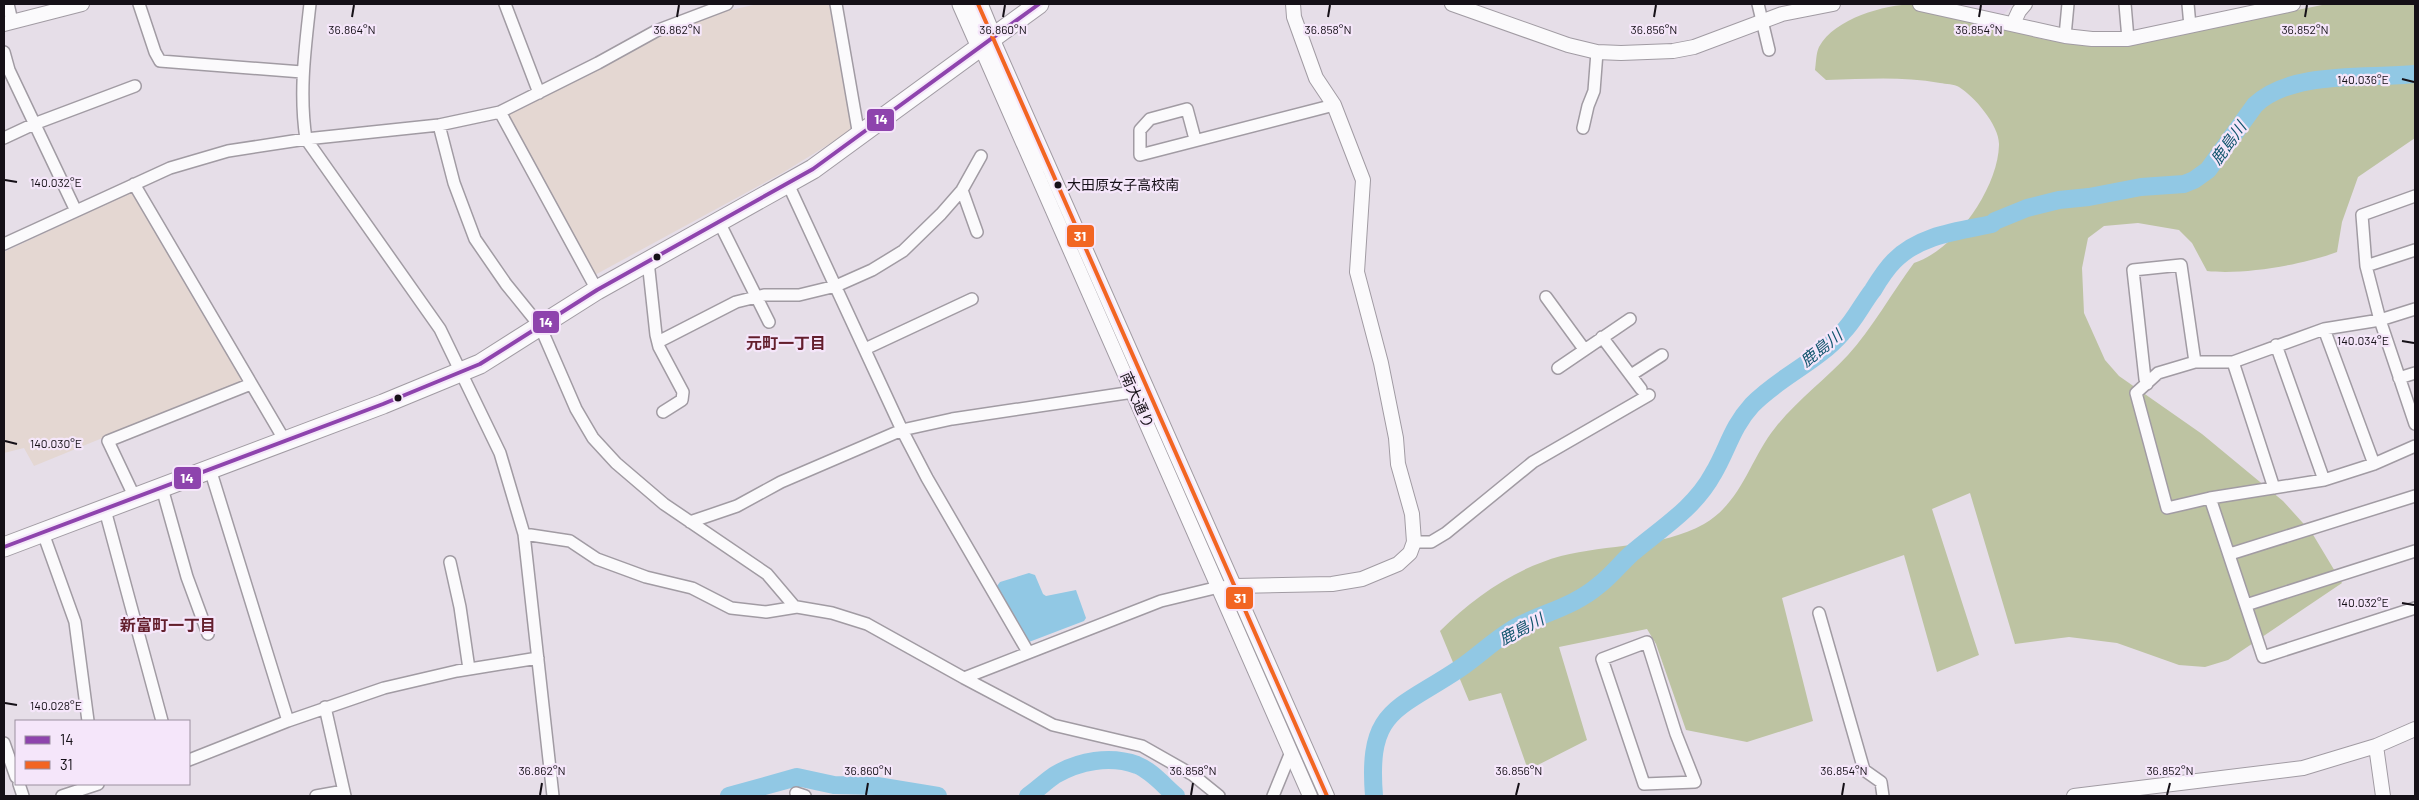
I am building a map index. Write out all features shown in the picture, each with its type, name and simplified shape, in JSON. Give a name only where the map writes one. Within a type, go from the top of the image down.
[{"type":"highway","name":"南大通り","points":[[962,4],[986,43]]},
{"type":"highway","name":"南大通り","points":[[978,4],[986,43]]},
{"type":"highway","points":[[4,547],[462,373],[597,290],[788,184],[859,136],[1039,4]]},
{"type":"street","points":[[8,4],[8,22],[48,8],[82,4]]},
{"type":"street","points":[[139,4],[155,52],[160,61],[302,72]]},
{"type":"street","points":[[310,4],[302,72],[302,115],[306,139],[440,329],[500,453],[524,534],[553,796]]},
{"type":"street","points":[[505,4],[539,93]]},
{"type":"street","points":[[4,244],[170,168],[228,151],[306,139],[439,125],[500,112],[656,32],[727,4]]},
{"type":"street","points":[[836,4],[859,136]]},
{"type":"street","points":[[964,678],[1162,600],[1219,587],[1332,584],[1362,579],[1398,564],[1410,553],[1414,542],[1412,514],[1398,464],[1396,438],[1381,363],[1357,272],[1363,180],[1334,106],[1316,78],[1294,16],[1293,4]]},
{"type":"street","points":[[1452,4],[1568,45],[1597,52],[1621,53],[1674,51],[1694,47],[1782,14],[1832,4]]},
{"type":"street","points":[[1758,4],[1769,50]]},
{"type":"street","points":[[1920,4],[2066,36],[2092,39],[2128,39],[2273,6],[2293,4]]},
{"type":"street","points":[[2013,24],[2019,11],[2025,4]]},
{"type":"street","points":[[2066,36],[2068,4]]},
{"type":"street","points":[[2125,4],[2128,39]]},
{"type":"street","points":[[2188,4],[2190,26]]},
{"type":"street","name":"南大通り","points":[[986,43],[1140,391],[1219,587],[1310,796]]},
{"type":"street","points":[[4,52],[6,71],[76,211]]},
{"type":"street","points":[[1583,128],[1594,91],[1597,52]]},
{"type":"street","points":[[4,138],[34,124],[135,86]]},
{"type":"street","points":[[1195,139],[1187,109],[1150,119],[1140,130],[1140,155],[1195,139],[1334,106]]},
{"type":"street","points":[[500,112],[597,290]]},
{"type":"street","points":[[439,125],[454,183],[475,239],[518,300],[540,326],[576,409],[594,438],[616,463],[664,504],[767,574],[795,607]]},
{"type":"street","points":[[658,342],[736,302],[756,297],[800,295],[836,286],[872,270],[903,251],[962,190],[981,156]]},
{"type":"street","points":[[134,184],[285,441]]},
{"type":"street","points":[[788,184],[902,430],[927,478],[1028,652]]},
{"type":"street","points":[[962,190],[977,232]]},
{"type":"street","points":[[2415,196],[2362,215],[2366,266],[2380,320],[2415,424]]},
{"type":"street","points":[[719,222],[769,322]]},
{"type":"street","points":[[2366,266],[2415,250]]},
{"type":"street","points":[[648,261],[658,342],[683,392],[682,400],[663,412]]},
{"type":"street","points":[[2147,384],[2133,270],[2181,264],[2195,362]]},
{"type":"street","points":[[1546,298],[1584,349]]},
{"type":"street","points":[[865,349],[972,299]]},
{"type":"street","points":[[2415,309],[2380,320],[2324,330],[2276,345],[2233,362],[2195,362],[2158,373],[2136,393],[2167,508],[2210,498],[2324,480],[2374,464],[2415,446]]},
{"type":"street","points":[[1558,368],[1630,319]]},
{"type":"street","points":[[2324,330],[2374,464]]},
{"type":"street","points":[[1414,542],[1431,542],[1446,533],[1533,462],[1645,392],[1602,337]]},
{"type":"street","points":[[2276,345],[2324,480]]},
{"type":"street","points":[[1631,375],[1662,355]]},
{"type":"street","points":[[2233,362],[2274,488]]},
{"type":"street","points":[[2399,378],[2415,373]]},
{"type":"street","points":[[135,498],[108,441],[251,384]]},
{"type":"street","points":[[690,522],[737,506],[780,482],[902,430],[952,419],[1140,391]]},
{"type":"street","name":"南大通り","points":[[1140,391],[1235,586],[1327,796]]},
{"type":"street","points":[[210,469],[288,721]]},
{"type":"street","points":[[162,488],[188,577],[208,634]]},
{"type":"street","points":[[2230,554],[2415,496]]},
{"type":"street","points":[[2210,498],[2263,657],[2415,608]]},
{"type":"street","points":[[105,510],[162,720]]},
{"type":"street","points":[[43,533],[75,622],[88,720]]},
{"type":"street","points":[[524,534],[570,542],[597,559],[646,577],[692,588],[731,608],[766,612],[795,607],[832,613],[867,624],[1052,724],[1142,746],[1193,775],[1219,796]]},
{"type":"street","points":[[2246,605],[2415,550]]},
{"type":"street","points":[[450,562],[460,607],[469,669]]},
{"type":"street","points":[[1819,613],[1864,770],[1881,782],[1883,796]]},
{"type":"street","points":[[1644,784],[1695,782],[1676,734],[1647,642],[1602,659],[1644,784],[1646,796]]},
{"type":"street","points":[[190,760],[325,707],[400,684],[469,669],[538,658]]},
{"type":"street","points":[[316,796],[345,794],[325,707]]},
{"type":"street","points":[[2074,796],[2303,768],[2376,746],[2415,729]]},
{"type":"street","points":[[4,743],[15,774]]},
{"type":"street","points":[[2376,746],[2383,796]]},
{"type":"street","points":[[1273,796],[1291,752]]},
{"type":"street","points":[[62,796],[94,785]]},
{"type":"shaded area","points":[[758,4],[829,4],[852,130],[784,172],[593,276],[506,113],[659,37],[712,14]]},
{"type":"shaded area","points":[[1945,4],[2014,4],[2002,16]]},
{"type":"shaded area","points":[[132,192],[242,381],[34,466],[24,448],[4,453],[4,252]]},
{"type":"green space","points":[[1914,4],[2042,39],[2078,43],[2149,40],[2327,4],[2415,4],[2415,138],[2358,177],[2342,222],[2337,252],[2273,268],[2238,272],[2207,271],[2192,243],[2179,230],[2138,223],[2104,226],[2088,238],[2082,268],[2084,313],[2105,360],[2119,376],[2202,434],[2283,501],[2312,533],[2342,583],[2228,660],[2205,667],[2179,665],[2117,643],[2069,637],[2015,644],[1970,493],[1932,509],[1979,655],[1937,672],[1904,555],[1782,598],[1813,721],[1747,742],[1686,730],[1656,644],[1647,629],[1559,647],[1587,740],[1528,770],[1501,693],[1469,701],[1440,631],[1481,596],[1527,568],[1579,552],[1652,542],[1670,537],[1687,532],[1717,515],[1737,492],[1766,440],[1783,418],[1857,345],[1914,263],[1929,256],[1959,231],[1972,215],[1982,198],[1997,162],[1998,137],[1985,112],[1965,91],[1952,85],[1911,79],[1826,80],[1815,70],[1819,47],[1836,28],[1875,10]]},
{"type":"water","points":[[1029,573],[1035,575],[1043,594],[1046,596],[1076,590],[1086,618],[1084,621],[1029,642],[997,586],[1000,582]]},
{"type":"waterway","name":"鹿島川","points":[[1374,796],[1373,767],[1375,745],[1381,729],[1390,716],[1418,694],[1459,669],[1512,629],[1571,603],[1590,592],[1608,578],[1631,554],[1676,518],[1705,486],[1718,465],[1739,422],[1752,405],[1774,386],[1821,353],[1847,328],[1888,268],[1904,252],[1915,245],[1940,235],[1992,224],[2027,208],[2059,200],[2089,197],[2141,187],[2184,184],[2194,180],[2208,170],[2255,105],[2270,94],[2289,86],[2331,78],[2415,74]]},
{"type":"waterway","name":"鹿島川","points":[[1028,796],[1064,770],[1084,763],[1106,760],[1116,760],[1137,765],[1153,775],[1176,796]]},
{"type":"waterway","name":"鹿島川","points":[[729,796],[797,777],[834,785],[877,786],[938,796]]},
{"type":"transit line","name":"31","points":[[978,4],[1327,796]]},
{"type":"transit line","name":"14","points":[[4,547],[383,404],[480,364],[597,290],[813,169],[1039,4]]},
{"type":"place","name":"大田原女子高校南","points":[[1058,185]]},
{"type":"district","name":"元町一丁目","points":[[786,343]]},
{"type":"district","name":"新富町一丁目","points":[[168,625]]}]
